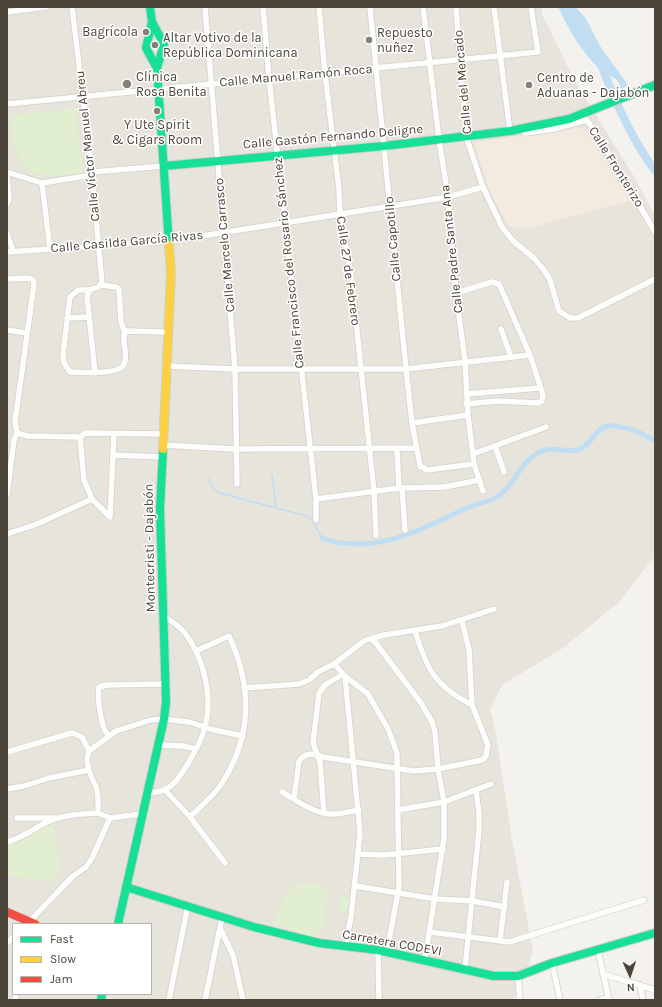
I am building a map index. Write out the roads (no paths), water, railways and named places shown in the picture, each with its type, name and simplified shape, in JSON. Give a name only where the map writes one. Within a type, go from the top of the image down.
[{"type":"main road","points":[[150,7],[152,22],[146,48],[157,68]]},
{"type":"main road","points":[[152,22],[164,44],[157,68]]},
{"type":"main road","name":"Montecristi - Dajabón","points":[[118,923],[158,745],[163,719],[166,684],[160,543],[162,434],[171,273],[157,68]]},
{"type":"main road","name":"Calle Gastón Fernando Deligne","points":[[164,166],[278,154],[384,146],[510,131],[575,116],[655,85]]},
{"type":"main road","name":"Carretera CODEVI","points":[[126,887],[188,905],[222,918],[319,943],[378,950],[425,959],[494,976],[518,976],[552,963],[655,933]]},
{"type":"main road","points":[[7,912],[30,923]]},
{"type":"street","points":[[7,12],[46,7]]},
{"type":"street","name":"Calle Víctor Manuel Abreu","points":[[72,7],[84,97],[101,285]]},
{"type":"street","name":"Calle Marcelo Carrasco","points":[[205,7],[225,233],[235,369],[237,484]]},
{"type":"street","name":"Calle Francisco del Rosario Sánchez","points":[[263,7],[269,78],[293,281],[300,369],[316,499],[316,520]]},
{"type":"street","name":"Calle 27 de Febrero","points":[[319,7],[325,74],[335,150],[340,215],[351,274],[374,491],[376,535]]},
{"type":"street","name":"Calle Capotillo","points":[[370,7],[406,368],[412,423],[420,466],[422,469],[427,470],[474,464]]},
{"type":"street","name":"Calle Padre Santa Ana","points":[[423,7],[439,139],[448,197],[456,293],[465,361],[466,404],[474,464],[484,491]]},
{"type":"street","name":"Calle del Mercado","points":[[456,7],[466,136],[483,187],[502,228],[513,241],[534,258],[544,270],[550,280],[559,311],[570,318],[578,318],[587,315],[655,279]]},
{"type":"street","points":[[494,7],[510,131]]},
{"type":"street","name":"Calle Manuel Ramón Roca","points":[[7,104],[269,78],[430,64],[538,52],[531,7]]},
{"type":"street","name":"Calle Fronterizo","points":[[521,128],[526,133],[554,129],[587,120],[602,142],[655,232]]},
{"type":"street","name":"Calle Gastón Fernando Deligne","points":[[42,183],[92,174],[164,166]]},
{"type":"street","points":[[7,172],[42,183],[50,249]]},
{"type":"street","points":[[7,176],[7,203]]},
{"type":"street","name":"Calle Casilda García Rivas","points":[[10,251],[170,241],[448,197],[483,187]]},
{"type":"street","points":[[7,233],[10,251]]},
{"type":"street","points":[[7,279],[29,278],[34,282],[16,422],[17,433],[14,440],[7,495]]},
{"type":"street","points":[[456,293],[492,282],[499,284],[530,355],[543,399],[538,403],[498,401],[466,404]]},
{"type":"street","points":[[101,285],[116,287],[119,289],[121,322],[125,333],[124,366],[113,371],[95,373],[70,372],[66,369],[63,354],[70,296],[73,292],[82,289],[90,290],[101,285]]},
{"type":"street","points":[[90,290],[87,296],[95,373]]},
{"type":"street","points":[[67,318],[89,317]]},
{"type":"street","points":[[501,329],[510,357]]},
{"type":"street","points":[[7,330],[27,333]]},
{"type":"street","points":[[125,333],[129,331],[168,332]]},
{"type":"street","points":[[166,366],[235,369],[406,368],[530,355]]},
{"type":"street","points":[[466,394],[540,388]]},
{"type":"street","points":[[412,423],[468,415]]},
{"type":"street","points":[[473,454],[546,427]]},
{"type":"street","points":[[17,433],[28,436],[80,437],[85,433],[162,434]]},
{"type":"street","points":[[80,437],[84,480],[92,499],[110,518],[114,434]]},
{"type":"street","points":[[162,445],[236,449],[310,450],[397,450],[416,448]]},
{"type":"street","points":[[494,446],[504,472]]},
{"type":"street","points":[[397,450],[405,530]]},
{"type":"street","points":[[113,455],[162,458]]},
{"type":"street","points":[[316,499],[400,488],[444,487],[480,480]]},
{"type":"street","points":[[7,534],[42,522],[92,499]]},
{"type":"street","points":[[244,688],[299,684],[309,680],[318,672],[334,664],[364,641],[384,635],[415,631],[462,621],[494,609]]},
{"type":"street","points":[[147,793],[160,793],[183,772],[196,749],[206,726],[208,699],[206,681],[196,651],[187,635],[164,616]]},
{"type":"street","points":[[294,799],[299,761],[306,755],[316,753],[324,757],[414,771],[438,769],[482,760],[486,756],[488,746],[472,705],[469,650],[462,621]]},
{"type":"street","points":[[415,631],[424,658],[437,680],[446,690],[472,705]]},
{"type":"street","points":[[190,817],[219,787],[231,766],[243,736],[247,698],[236,651],[229,636],[196,651]]},
{"type":"street","points":[[370,639],[375,642],[421,703],[432,722],[435,732],[438,769],[444,802],[443,849],[425,959]]},
{"type":"street","points":[[334,664],[344,675],[368,694],[396,745],[398,893],[387,952]]},
{"type":"street","points":[[324,813],[320,762],[313,743],[319,693],[325,685],[344,675]]},
{"type":"street","points":[[344,675],[359,810],[360,834],[351,917],[345,946]]},
{"type":"street","points":[[108,735],[105,732],[101,718],[98,692],[99,687],[106,685],[166,684]]},
{"type":"street","points":[[98,813],[96,787],[91,779],[87,756],[89,751],[116,730],[151,720],[163,719],[189,722],[206,726],[214,730],[243,736]]},
{"type":"street","points":[[7,752],[72,733],[78,734],[82,737],[89,751]]},
{"type":"street","points":[[158,745],[196,749]]},
{"type":"street","points":[[7,789],[89,770]]},
{"type":"street","points":[[398,810],[444,802],[491,784]]},
{"type":"street","points":[[165,790],[190,817],[225,863]]},
{"type":"street","points":[[465,968],[479,830],[479,813],[476,790]]},
{"type":"street","points":[[282,792],[311,809],[332,815],[359,810]]},
{"type":"street","points":[[17,818],[60,818],[98,813],[110,818],[142,814]]},
{"type":"street","points":[[7,842],[25,836],[44,824],[60,818]]},
{"type":"street","points":[[30,923],[73,876],[86,867],[92,858],[110,818]]},
{"type":"street","points":[[358,854],[384,855],[443,849]]},
{"type":"street","points":[[500,941],[508,882]]},
{"type":"street","points":[[354,886],[436,899],[473,901],[505,907]]},
{"type":"street","points":[[430,932],[509,942],[644,900]]},
{"type":"street","points":[[169,1000],[188,905]]},
{"type":"street","points":[[205,1000],[222,918]]},
{"type":"street","points":[[220,928],[233,955],[242,1000]]},
{"type":"street","points":[[378,950],[379,1000]]},
{"type":"street","points":[[598,950],[608,999],[600,1000]]},
{"type":"street","points":[[552,963],[560,1000]]},
{"type":"street","points":[[603,974],[655,990]]},
{"type":"street","points":[[518,976],[520,1000]]},
{"type":"street","points":[[640,985],[643,1000]]},
{"type":"water","points":[[558,7],[575,7],[585,17],[600,46],[628,85],[621,90],[616,79],[600,70],[576,40]]},
{"type":"waterway","points":[[601,64],[624,119],[638,146],[655,171]]},
{"type":"waterway","points":[[322,538],[341,543],[360,544],[398,538],[416,531],[469,507],[497,497],[508,487],[525,463],[536,454],[549,449],[570,451],[580,449],[584,447],[599,430],[607,426],[629,429],[655,441]]},
{"type":"waterway","points":[[272,474],[276,508]]},
{"type":"waterway","points":[[208,478],[212,487],[219,493],[307,516],[312,519],[322,538]]},
{"type":"place","name":"Bagrícola","points":[[146,32]]},
{"type":"place","name":"Repuesto nuñez","points":[[369,40]]},
{"type":"place","name":"Altar Votivo de la República Dominicana","points":[[155,45]]},
{"type":"place","name":"Clínica Rosa Benita","points":[[127,84]]},
{"type":"place","name":"Centro de Aduanas - Dajabón","points":[[529,85]]},
{"type":"place","name":"Y Ute Spirit & Cigars Room","points":[[157,111]]}]
